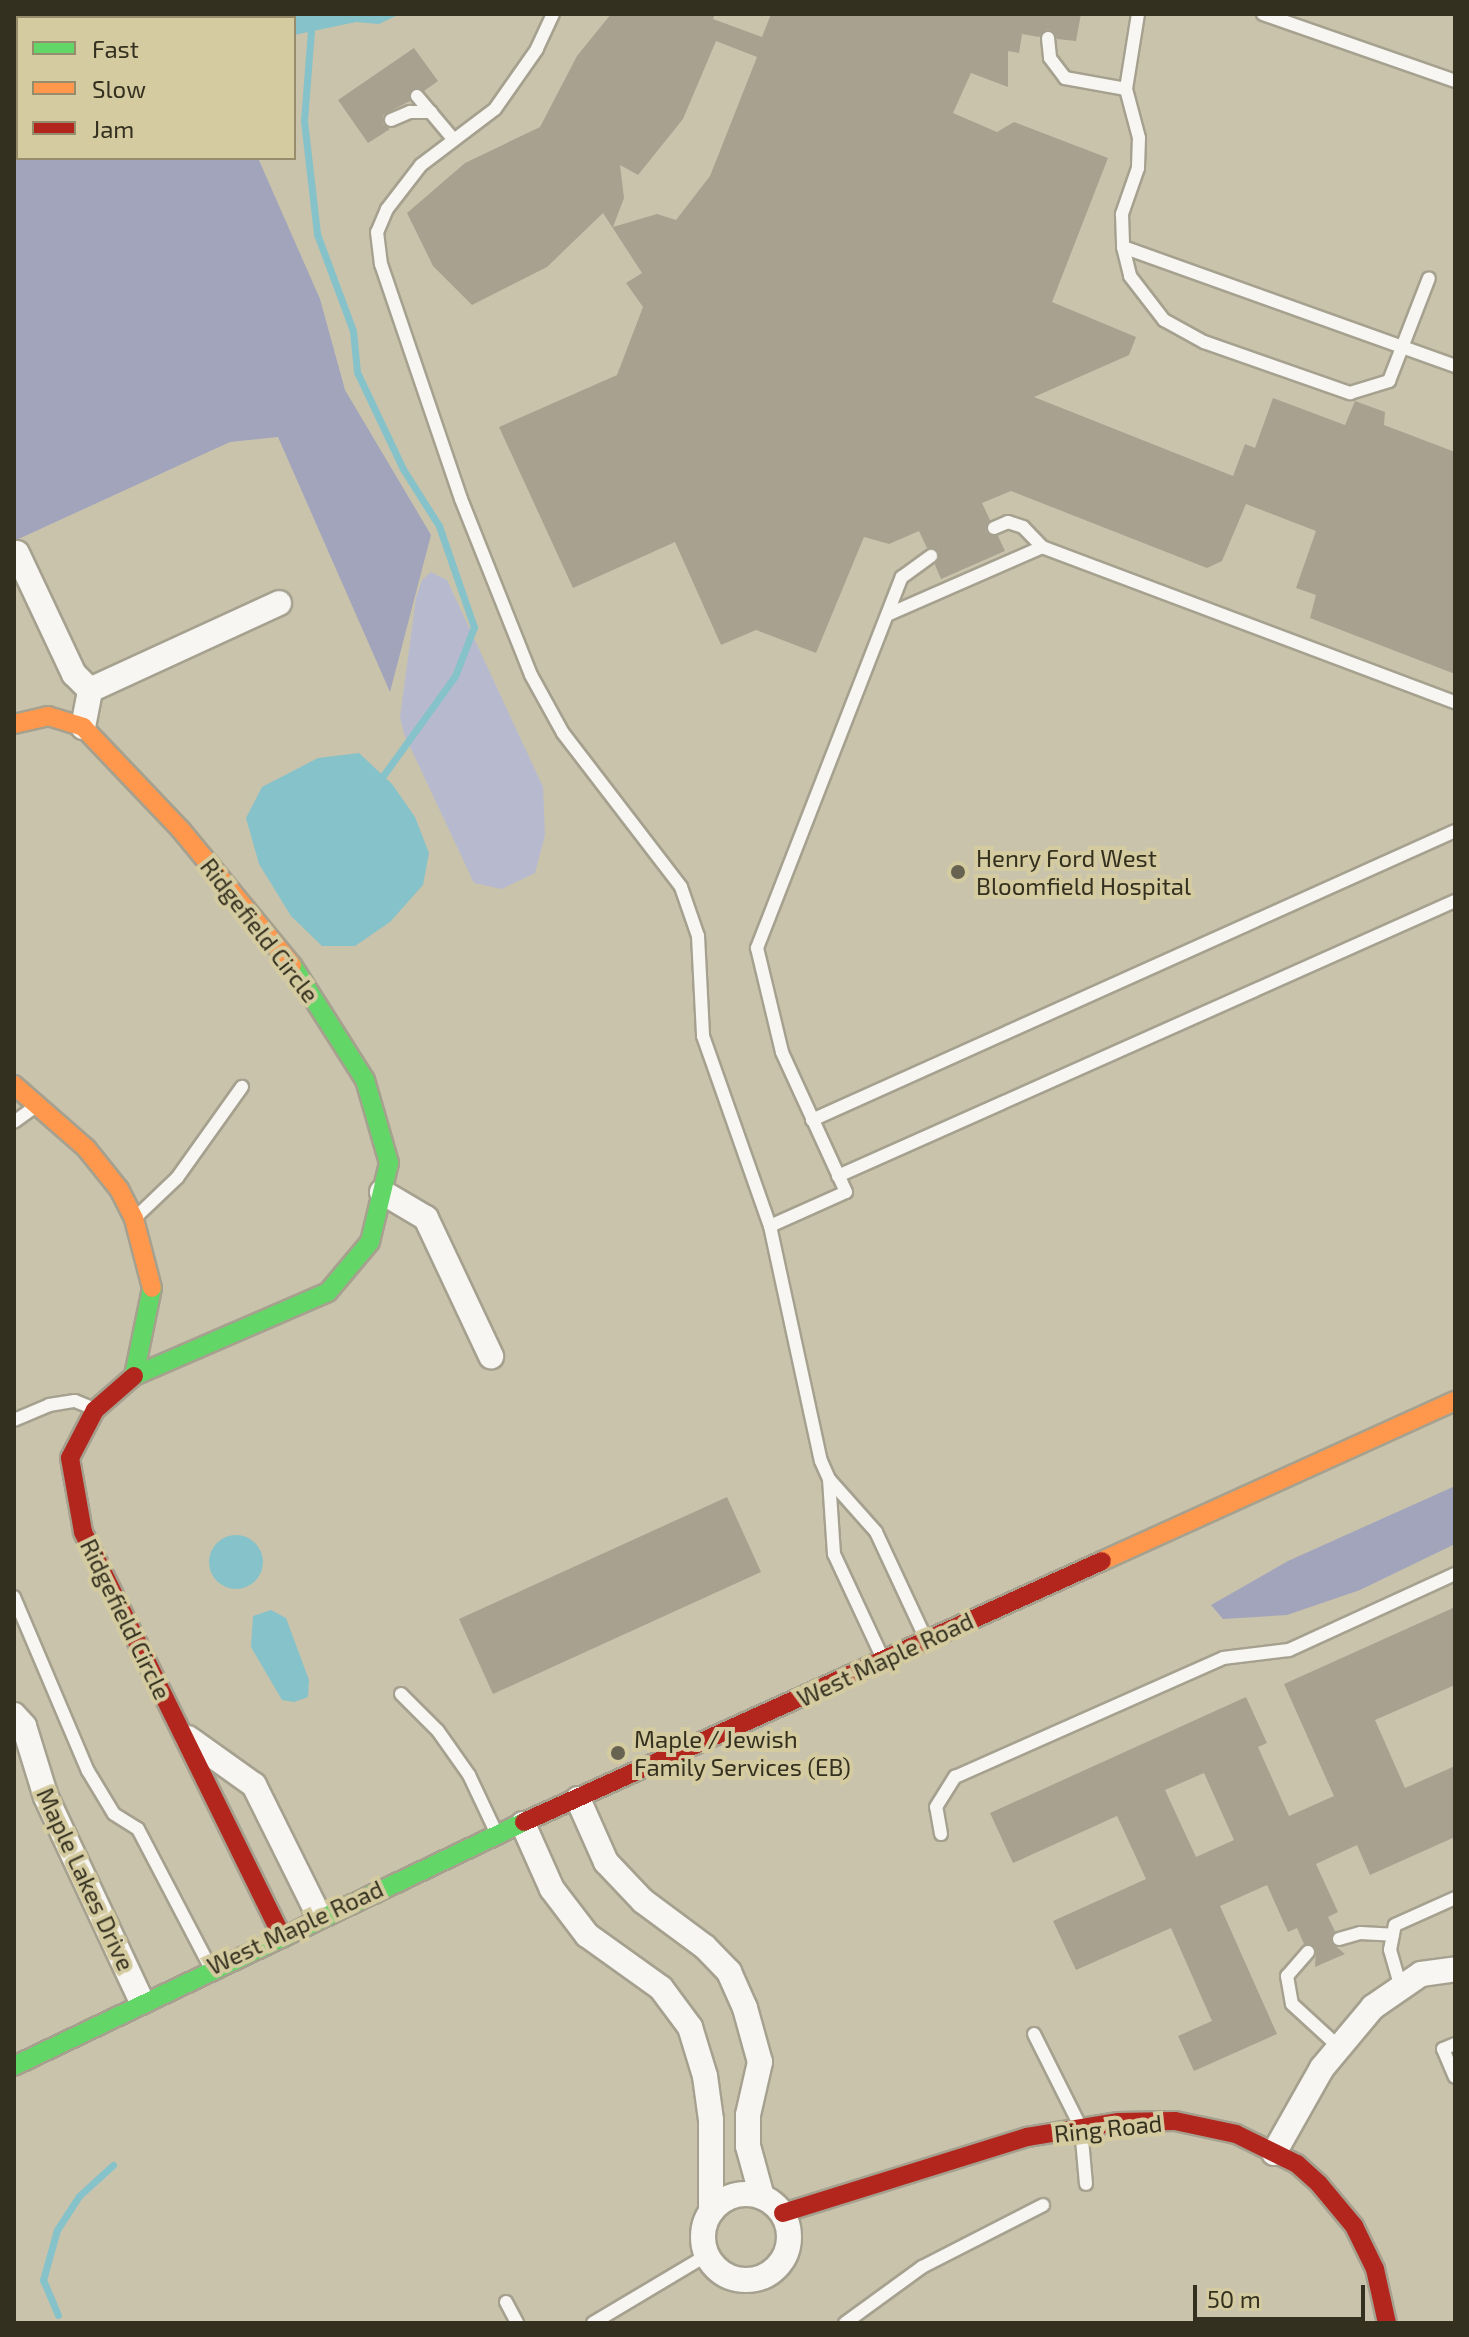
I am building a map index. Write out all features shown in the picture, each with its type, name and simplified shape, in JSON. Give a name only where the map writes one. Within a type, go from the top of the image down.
[{"type":"street","points":[[17,553],[74,674],[90,690]]},
{"type":"street","points":[[90,690],[279,603]]},
{"type":"street","points":[[14,724],[48,716],[83,727],[90,690]]},
{"type":"street","name":"Ridgefield Circle","points":[[83,727],[181,830],[302,977],[365,1080],[389,1163],[370,1242],[328,1292],[134,1376],[95,1410],[70,1458],[83,1532],[152,1680],[188,1738],[281,1934]]},
{"type":"street","points":[[14,1085],[86,1148],[119,1189],[134,1219],[154,1297],[134,1376]]},
{"type":"street","points":[[382,1192],[426,1218],[491,1356]]},
{"type":"street","name":"West Maple Road","points":[[14,2066],[141,2000],[319,1916],[1455,1401]]},
{"type":"street","name":"Maple Lakes Drive","points":[[14,1715],[24,1726],[46,1797],[141,2000]]},
{"type":"street","name":"Ridgefield Circle","points":[[188,1738],[254,1785],[319,1916]]},
{"type":"street","points":[[578,1799],[606,1862],[643,1901],[705,1947],[729,1972],[740,1996],[760,2062],[748,2115],[748,2146],[762,2197]]},
{"type":"street","points":[[523,1824],[552,1889],[587,1935],[661,1988],[690,2027],[705,2076],[711,2120],[711,2212],[702,2241],[707,2255],[726,2275],[744,2280],[763,2277],[786,2255],[790,2240],[783,2213],[762,2197],[737,2194],[711,2212]]},
{"type":"street","points":[[1274,2153],[1339,2047],[1373,2007],[1421,1974],[1455,1969]]},
{"type":"street","name":"Ring Road","points":[[783,2213],[975,2150],[1081,2128],[1175,2121],[1236,2134],[1274,2153],[1319,2184],[1354,2226],[1375,2269],[1387,2323]]},
{"type":"lane","points":[[553,14],[537,49],[495,109],[421,165],[387,209],[377,232],[381,264],[461,499],[531,675],[563,733],[681,887],[698,936],[703,1036],[770,1226],[811,1429],[829,1479],[834,1554],[883,1659]]},
{"type":"lane","points":[[1138,14],[1126,89],[1139,138],[1138,168],[1122,214],[1123,247],[1130,276],[1146,302],[1164,320],[1204,342],[1350,393],[1389,381],[1429,278]]},
{"type":"lane","points":[[1263,14],[1455,81]]},
{"type":"lane","points":[[1048,38],[1050,58],[1065,78],[1126,89]]},
{"type":"lane","points":[[417,96],[454,140]]},
{"type":"lane","points":[[394,115],[431,112]]},
{"type":"lane","points":[[1123,247],[1455,366]]},
{"type":"lane","points":[[994,528],[1008,522],[1023,527],[1042,547],[1455,702]]},
{"type":"lane","points":[[889,614],[1042,547]]},
{"type":"lane","points":[[770,1226],[846,1192],[782,1052],[757,948],[794,841],[862,683],[902,577],[931,556]]},
{"type":"lane","points":[[812,1120],[1455,831]]},
{"type":"lane","points":[[838,1176],[1455,901]]},
{"type":"lane","points":[[134,1219],[177,1178],[242,1087]]},
{"type":"lane","points":[[14,1122],[39,1104]]},
{"type":"lane","points":[[14,1420],[49,1405],[75,1401],[95,1410]]},
{"type":"lane","points":[[829,1479],[876,1532],[927,1640]]},
{"type":"lane","points":[[941,1834],[936,1807],[955,1777],[1223,1658],[1289,1650],[1455,1574]]},
{"type":"lane","points":[[14,1597],[88,1771],[114,1814],[138,1829],[210,1967]]},
{"type":"lane","points":[[401,1694],[438,1731],[469,1775],[497,1835]]},
{"type":"lane","points":[[1401,1988],[1393,1972],[1395,1925],[1455,1898]]},
{"type":"lane","points":[[1339,1939],[1360,1933],[1393,1935]]},
{"type":"lane","points":[[1308,1952],[1287,1976],[1292,2004],[1339,2047]]},
{"type":"lane","points":[[1034,2034],[1081,2128],[1086,2184]]},
{"type":"lane","points":[[1455,2044],[1443,2049],[1455,2077]]},
{"type":"lane","points":[[845,2323],[922,2267],[1043,2205]]},
{"type":"lane","points":[[593,2323],[707,2255]]},
{"type":"lane","points":[[506,2302],[517,2323]]},
{"type":"shaded area","points":[[14,14],[96,16],[16,16],[16,160],[259,160],[320,299],[345,390],[431,535],[390,692],[278,437],[230,442],[14,541]]},
{"type":"shaded area","points":[[210,14],[400,14],[379,24],[356,22],[296,35],[296,16]]},
{"type":"shaded area","points":[[431,572],[447,580],[543,787],[545,835],[535,873],[502,889],[474,883],[404,734],[400,717],[416,598],[422,580]]},
{"type":"shaded area","points":[[359,753],[392,784],[415,817],[429,853],[423,885],[390,922],[355,946],[322,946],[291,916],[259,864],[246,818],[262,787],[318,758]]},
{"type":"shaded area","points":[[1455,1486],[1455,1544],[1360,1590],[1287,1615],[1223,1619],[1211,1605],[1288,1561]]},
{"type":"shaded area","points":[[236,1535],[255,1543],[263,1562],[255,1581],[236,1589],[217,1581],[209,1562],[217,1543]]},
{"type":"shaded area","points":[[271,1610],[286,1618],[309,1680],[308,1697],[294,1702],[282,1700],[251,1647],[253,1616]]},
{"type":"building","points":[[611,14],[715,14],[713,19],[762,37],[771,14],[1081,14],[1076,41],[1057,39],[1048,29],[1039,37],[1022,34],[1019,53],[1008,51],[1008,87],[971,73],[953,113],[997,132],[1014,122],[1108,158],[1052,302],[1136,337],[1129,355],[1034,397],[1233,476],[1245,444],[1255,448],[1273,398],[1345,425],[1355,401],[1385,412],[1384,425],[1455,452],[1455,674],[1310,618],[1316,595],[1296,588],[1316,531],[1246,504],[1222,561],[1207,568],[1011,491],[982,503],[990,520],[986,532],[998,536],[1005,551],[941,579],[935,565],[939,551],[927,548],[919,531],[889,544],[864,537],[816,653],[756,630],[721,645],[675,542],[573,588],[499,427],[617,375],[643,307],[626,283],[642,273],[603,213],[547,267],[472,305],[433,266],[407,213],[465,163],[540,127],[577,56]],"holes":[[[716,41],[757,57],[710,176],[676,220],[657,214],[613,227],[624,198],[620,165],[638,175],[683,119]]]},
{"type":"building","points":[[414,48],[438,81],[424,91],[411,90],[410,101],[383,115],[383,124],[390,129],[368,143],[338,100]]},
{"type":"building","points":[[727,1497],[761,1572],[493,1694],[459,1619]]},
{"type":"building","points":[[1455,1607],[1455,1685],[1375,1720],[1405,1788],[1455,1766],[1455,1837],[1370,1875],[1357,1845],[1316,1864],[1338,1912],[1328,1917],[1335,1931],[1331,1942],[1345,1954],[1315,1967],[1316,1948],[1304,1944],[1297,1928],[1288,1932],[1267,1885],[1220,1906],[1277,2034],[1194,2071],[1178,2036],[1212,2021],[1171,1928],[1076,1970],[1053,1921],[1146,1879],[1117,1816],[1013,1863],[990,1813],[1246,1697],[1267,1743],[1258,1747],[1289,1816],[1334,1796],[1284,1684]],"holes":[[[1204,1773],[1234,1840],[1196,1857],[1165,1790]]]},
{"type":"waterway","points":[[311,30],[304,121],[317,234],[353,331],[357,372],[403,469],[439,526],[474,627],[455,676],[383,776]]},
{"type":"waterway","points":[[58,2315],[43,2280],[57,2230],[79,2196],[113,2165]]},
{"type":"traffic: fast","points":[[152,1288],[134,1376],[328,1292],[370,1242],[389,1163],[365,1080],[292,965]]},
{"type":"traffic: fast","points":[[14,2066],[524,1822]]},
{"type":"traffic: slow","points":[[14,724],[48,716],[83,727],[181,830],[292,965]]},
{"type":"traffic: slow","points":[[14,1085],[86,1148],[119,1189],[134,1219],[152,1288]]},
{"type":"traffic: slow","points":[[1102,1561],[1455,1401]]},
{"type":"traffic: jam","points":[[134,1376],[95,1410],[70,1458],[83,1532],[281,1934]]},
{"type":"traffic: jam","points":[[524,1822],[1102,1561]]},
{"type":"traffic: jam","points":[[783,2213],[1027,2137],[1119,2122],[1175,2121],[1236,2134],[1297,2164],[1319,2184],[1354,2226],[1375,2269],[1387,2323]]},
{"type":"place","name":"Henry Ford West Bloomfield Hospital","points":[[958,872]]},
{"type":"place","name":"Maple / Jewish Family Services (EB)","points":[[618,1753]]}]
